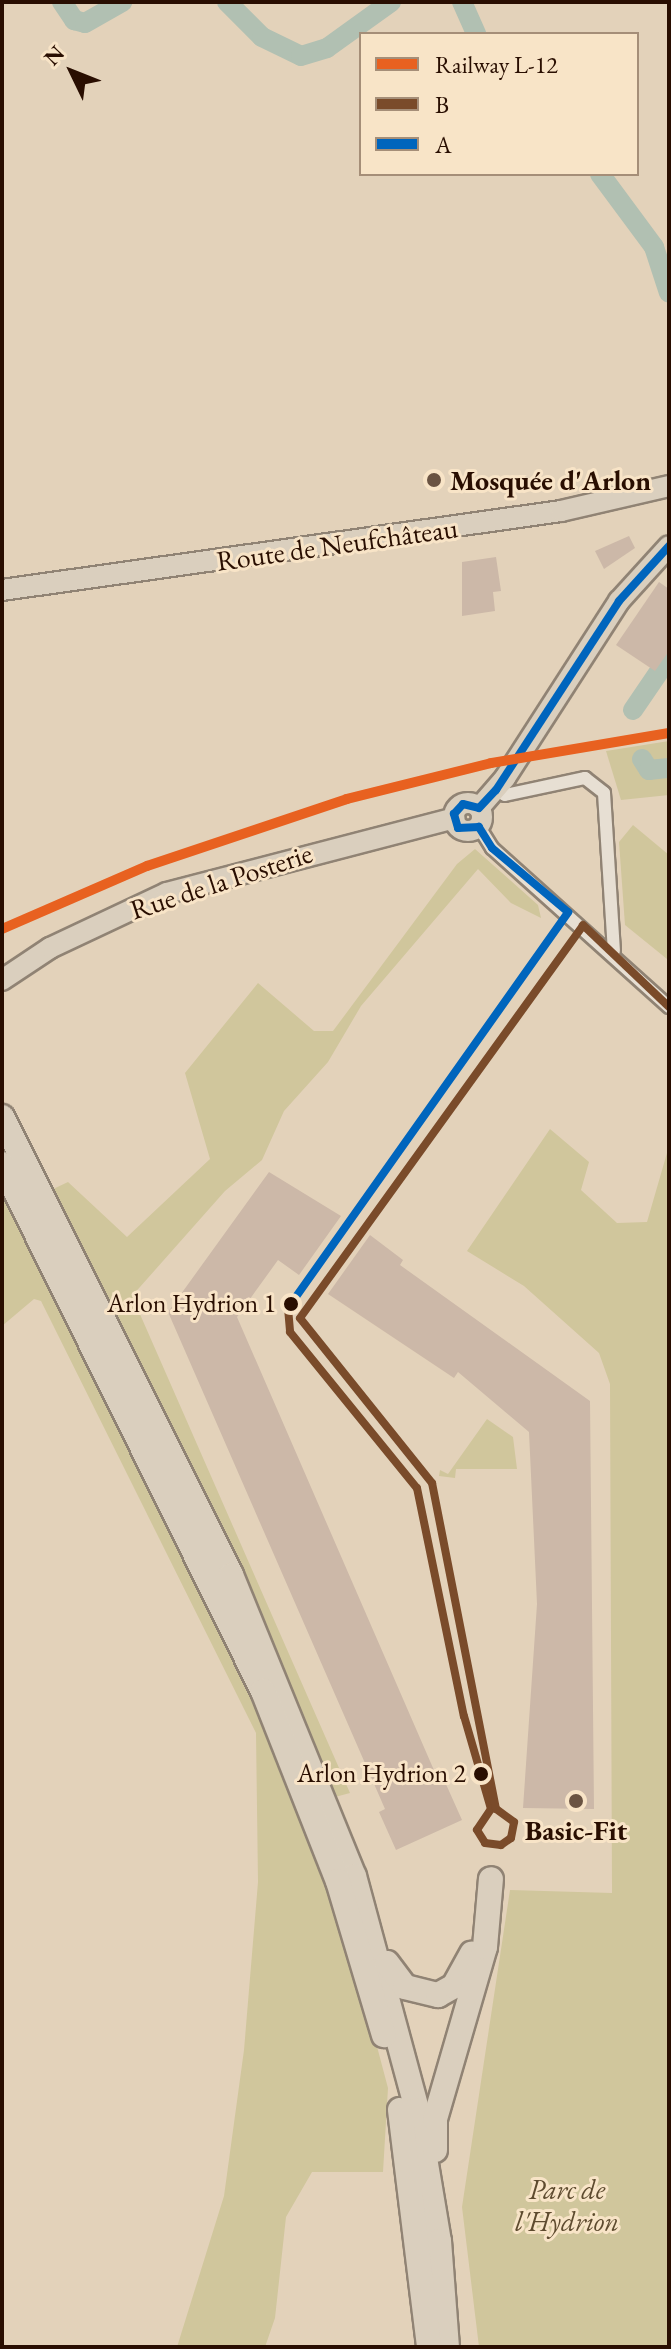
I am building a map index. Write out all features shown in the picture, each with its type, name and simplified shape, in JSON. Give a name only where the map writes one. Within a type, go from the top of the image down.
[{"type":"highway","points":[[2,1117],[231,1575],[325,1797],[380,1953],[431,2184],[447,2347]]},
{"type":"highway","points":[[2,1164],[216,1586],[338,1881],[401,2114],[429,2347]]},
{"type":"highway","points":[[380,1953],[405,1987],[421,1995],[454,1986],[473,1951],[491,1879],[485,1947],[435,2119],[431,2184]]},
{"type":"main road","name":"Route de Neufchâteau","points":[[2,590],[640,496],[669,486]]},
{"type":"main road","points":[[640,496],[669,500]]},
{"type":"main road","name":"Rue de la Posterie","points":[[2,980],[50,948],[167,893],[454,818],[463,804],[479,817],[619,601],[669,546]]},
{"type":"street","points":[[496,790],[505,795],[585,778],[604,793],[614,951]]},
{"type":"street","points":[[479,817],[492,848],[614,951],[669,1007]]},
{"type":"green space","points":[[669,741],[669,795],[621,800],[606,751]]},
{"type":"green space","points":[[633,825],[669,855],[667,959],[625,925],[619,842]]},
{"type":"green space","points":[[475,849],[538,905],[541,918],[511,903],[478,869],[361,1006],[328,1062],[284,1111],[262,1160],[225,1191],[132,1296],[350,1793],[335,1797],[215,1521],[49,1191],[68,1182],[127,1237],[210,1159],[185,1073],[258,983],[314,1031],[333,1031],[457,864]]},
{"type":"green space","name":"Parc de l'Hydrion","points":[[550,1129],[589,1162],[581,1190],[617,1223],[647,1222],[669,1146],[669,2347],[479,2347],[462,2207],[510,1890],[612,1893],[610,1384],[599,1353],[524,1286],[467,1251]]},
{"type":"green space","points":[[2,1180],[210,1598],[281,1759],[357,1971],[388,2088],[383,2172],[312,2172],[286,2217],[275,2318],[265,2347],[177,2347],[224,2196],[244,2050],[258,1882],[256,1733],[41,1301],[34,1299],[2,1326]]},
{"type":"green space","points":[[487,1419],[513,1437],[517,1469],[456,1469],[455,1478],[439,1476],[440,1470],[448,1474]]},
{"type":"building","points":[[629,536],[635,548],[604,569],[595,551]]},
{"type":"building","points":[[496,557],[501,591],[493,592],[495,611],[462,616],[462,562]]},
{"type":"building","points":[[659,582],[669,589],[669,651],[655,671],[616,645]]},
{"type":"building","points":[[269,1172],[341,1216],[299,1275],[278,1260],[237,1317],[440,1784],[445,1782],[462,1820],[396,1850],[379,1812],[385,1809],[168,1312]]},
{"type":"building","points":[[370,1235],[403,1260],[400,1265],[590,1401],[594,1809],[523,1808],[537,1604],[529,1432],[458,1372],[454,1378],[328,1294]]},
{"type":"waterway","points":[[62,2],[74,20],[85,23],[122,2]]},
{"type":"waterway","points":[[227,2],[262,37],[301,56],[327,48],[391,2]]},
{"type":"waterway","points":[[462,2],[475,32]]},
{"type":"waterway","points":[[601,176],[654,247],[669,293]]},
{"type":"waterway","points":[[633,710],[669,657]]},
{"type":"waterway","points":[[642,759],[649,770],[669,768]]},
{"type":"rail line","name":"L-12","points":[[2,929],[147,866],[347,799],[491,763],[669,733]]},
{"type":"transit line","name":"A","points":[[288,1308],[568,912],[492,848],[479,827],[458,828],[454,814],[463,804],[479,808],[496,790],[619,601],[669,546]]},
{"type":"transit line","name":"B","points":[[288,1308],[290,1332],[417,1488],[464,1716],[491,1809],[477,1830],[485,1843],[501,1845],[511,1838],[514,1822],[496,1809],[432,1483],[300,1318],[583,925],[669,1007]]},
{"type":"place","name":"Mosquée d'Arlon","points":[[434,480]]},
{"type":"place","name":"Arlon Hydrion 1","points":[[291,1304]]},
{"type":"place","name":"Arlon Hydrion 2","points":[[481,1774]]},
{"type":"place","name":"Basic-Fit","points":[[576,1801]]}]
